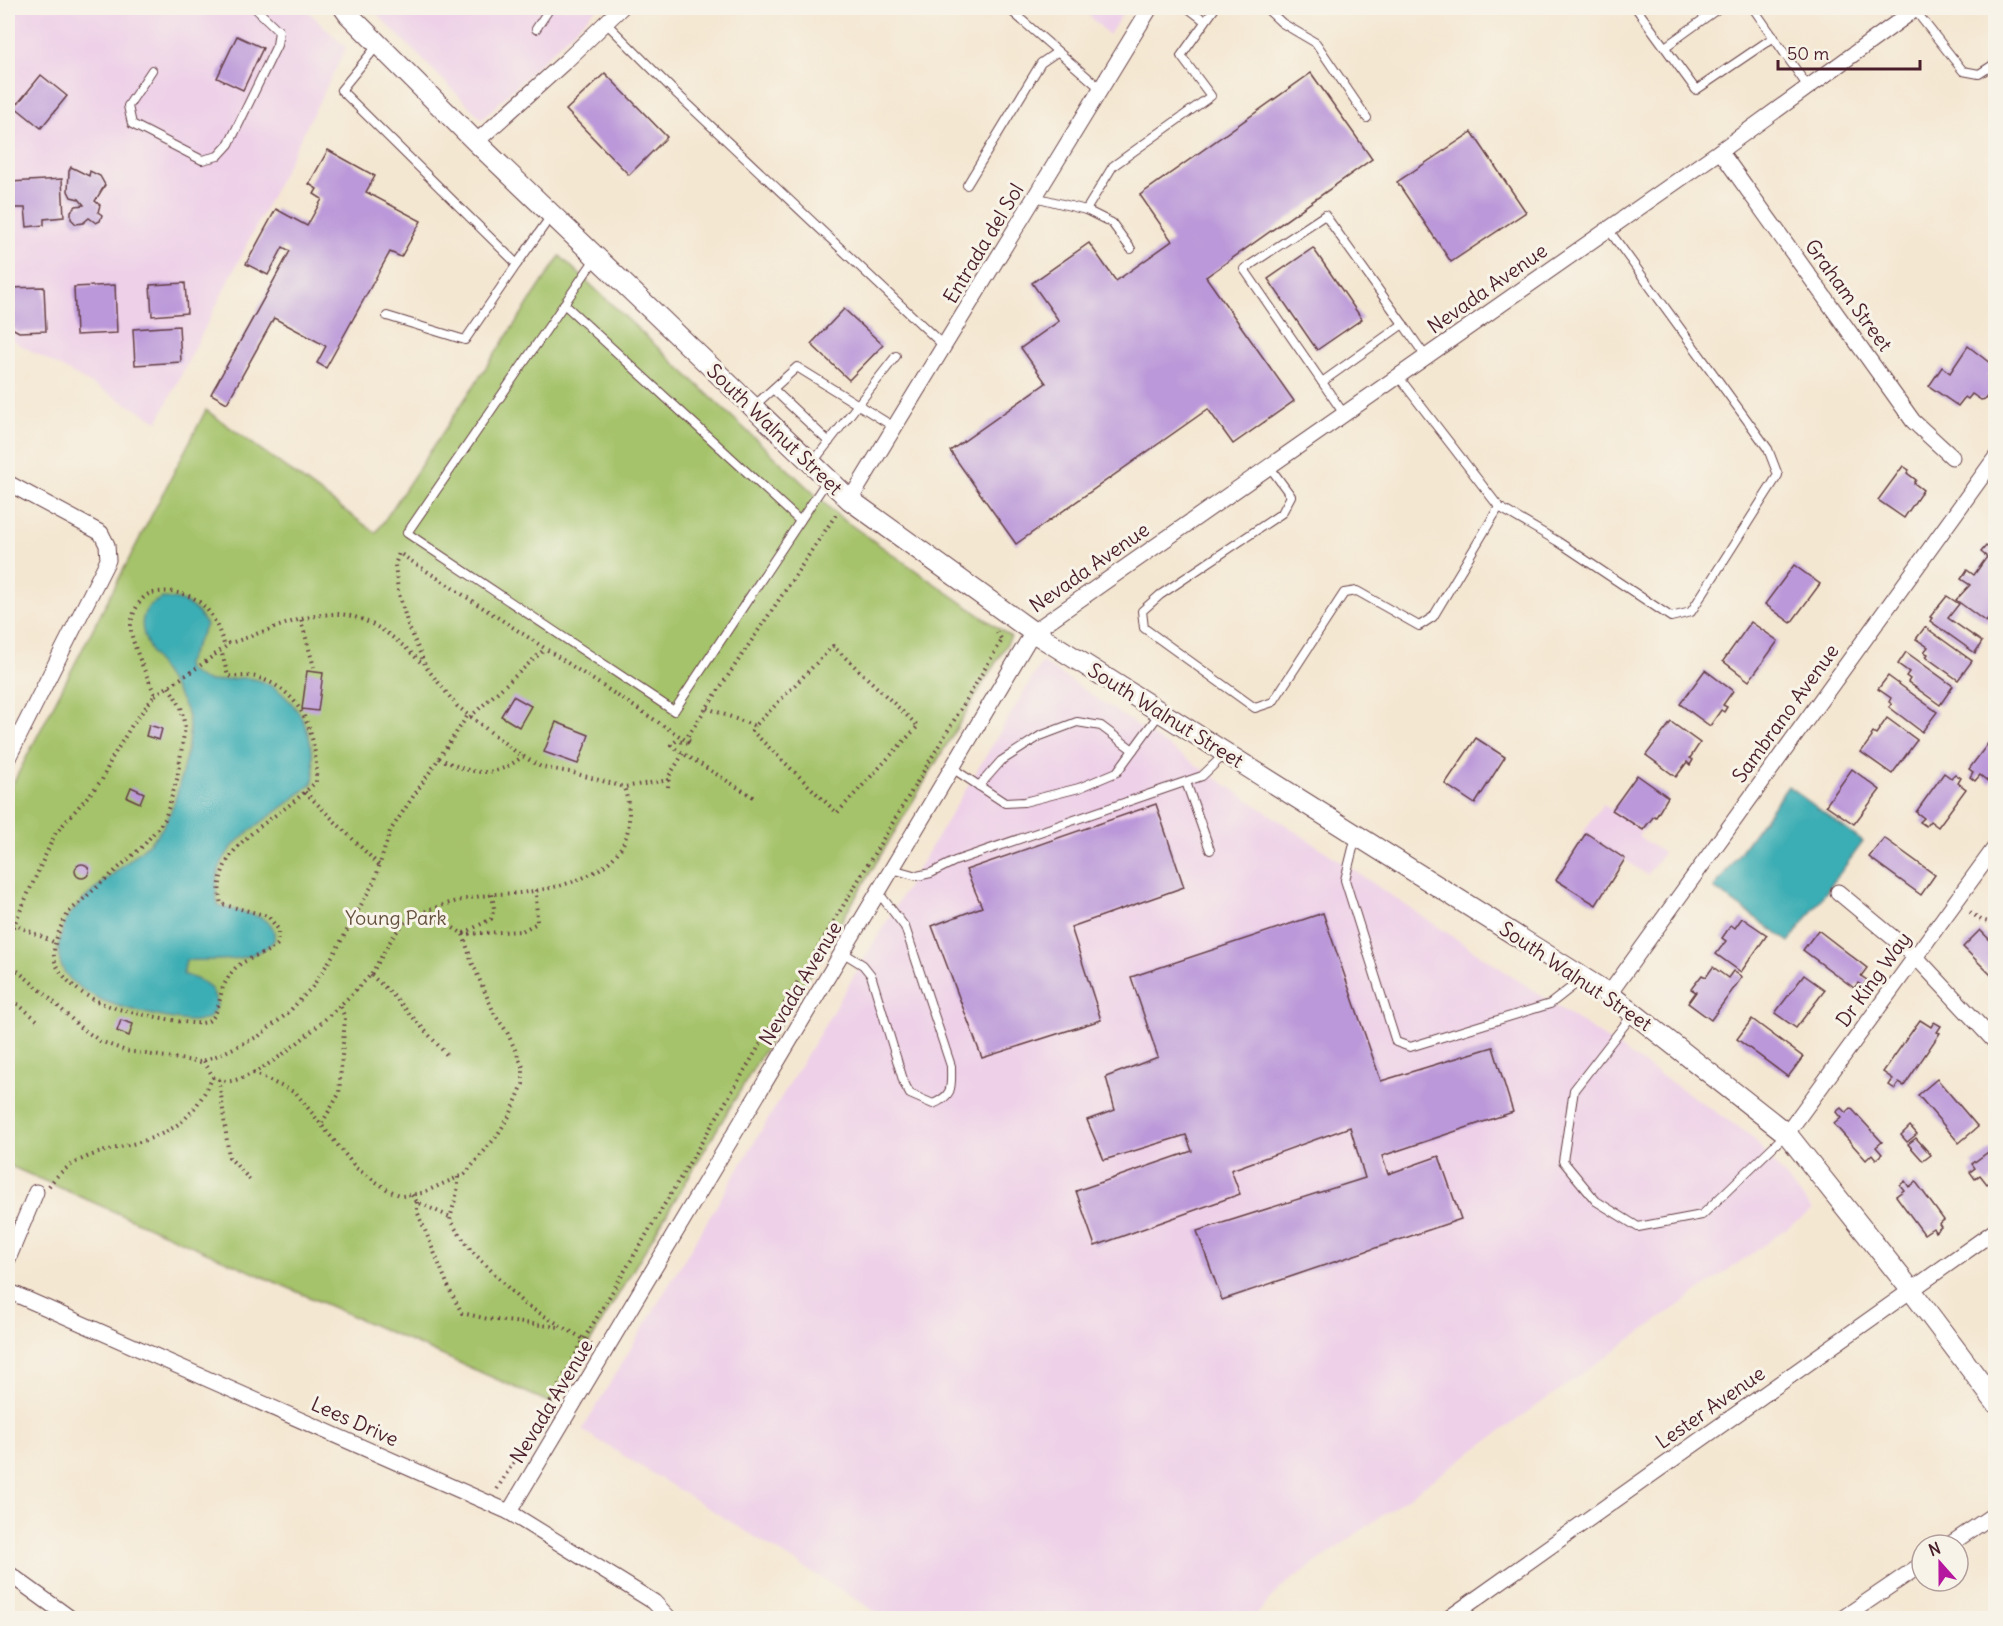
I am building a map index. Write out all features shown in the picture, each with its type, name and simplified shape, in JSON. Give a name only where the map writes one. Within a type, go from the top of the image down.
[{"type":"street","name":"South Walnut Street","points":[[344,8],[476,142],[849,499],[1033,632],[1610,994],[1786,1135],[1911,1290],[1995,1403]]},
{"type":"street","points":[[476,142],[621,8]]},
{"type":"street","name":"Entrada del Sol","points":[[849,499],[1150,8]]},
{"type":"street","name":"Nevada Avenue","points":[[509,1512],[1033,632],[1720,150],[1909,10]]},
{"type":"street","name":"Graham Street","points":[[1720,150],[1913,421],[1952,457]]},
{"type":"street","name":"Sambrano Avenue","points":[[1610,994],[1995,457]]},
{"type":"street","points":[[8,483],[100,533],[107,545],[108,560],[12,738],[8,758]]},
{"type":"street","name":"Dr King Way","points":[[1786,1135],[1995,846]]},
{"type":"street","points":[[1838,892],[1915,956],[1995,1044]]},
{"type":"street","points":[[8,1259],[36,1192]]},
{"type":"street","name":"Lester Avenue","points":[[1449,1618],[1995,1230]]},
{"type":"street","name":"Lees Drive","points":[[8,1291],[509,1512],[654,1602],[669,1618]]},
{"type":"street","points":[[1966,1533],[1995,1513]]},
{"type":"street","points":[[1843,1618],[1910,1572]]},
{"type":"street","points":[[8,1573],[68,1618]]},
{"type":"lane","points":[[152,70],[128,106],[132,124],[202,160],[218,156],[229,144],[277,45],[279,31],[255,8]]},
{"type":"lane","points":[[536,29],[550,8]]},
{"type":"lane","points":[[1008,8],[1101,89]]},
{"type":"lane","points":[[1188,8],[1205,21]]},
{"type":"lane","points":[[1086,210],[1113,166],[1212,96],[1181,56],[1215,8]]},
{"type":"lane","points":[[1266,8],[1282,23],[1316,43],[1367,118]]},
{"type":"lane","points":[[1636,8],[1696,90],[1774,37]]},
{"type":"lane","points":[[1665,48],[1719,8]]},
{"type":"lane","points":[[1753,8],[1808,87]]},
{"type":"lane","points":[[1909,10],[1964,71],[1979,74],[1995,63]]},
{"type":"lane","points":[[605,22],[675,92],[944,346]]},
{"type":"lane","points":[[378,45],[341,90],[517,264]]},
{"type":"lane","points":[[967,185],[1041,63],[1057,52]]},
{"type":"lane","points":[[1035,197],[1086,210],[1112,223],[1131,249]]},
{"type":"lane","points":[[387,316],[465,340],[552,215]]},
{"type":"lane","points":[[1344,414],[1244,269],[1325,215],[1426,357]]},
{"type":"lane","points":[[1398,376],[1499,507],[1557,541],[1671,617],[1691,612],[1778,475],[1768,449],[1608,229]]},
{"type":"lane","points":[[596,257],[406,533],[674,711],[828,479]]},
{"type":"lane","points":[[564,304],[801,521]]},
{"type":"lane","points":[[1322,382],[1402,324]]},
{"type":"lane","points":[[812,463],[896,356]]},
{"type":"lane","points":[[753,407],[796,367],[894,428]]},
{"type":"lane","points":[[773,388],[829,442]]},
{"type":"lane","points":[[1269,466],[1291,496],[1282,513],[1160,595],[1142,611],[1144,628],[1255,708],[1273,702],[1344,593],[1357,591],[1419,626],[1433,617],[1499,507]]},
{"type":"lane","points":[[952,768],[1005,803],[1024,802],[1078,788],[1117,772],[1161,712]]},
{"type":"lane","points":[[979,786],[1001,761],[1040,736],[1077,722],[1101,726],[1133,750]]},
{"type":"lane","points":[[892,869],[917,876],[931,873],[955,861],[1202,776],[1226,753]]},
{"type":"lane","points":[[1186,782],[1210,850]]},
{"type":"lane","points":[[1357,834],[1345,880],[1396,1042],[1410,1047],[1550,1004],[1584,977]]},
{"type":"lane","points":[[842,952],[863,964],[871,975],[904,1083],[910,1094],[933,1104],[946,1098],[951,1089],[951,1066],[905,927],[878,892]]},
{"type":"lane","points":[[1634,1013],[1574,1090],[1563,1161],[1596,1202],[1638,1227],[1702,1215],[1786,1135]]},
{"type":"path","points":[[690,743],[687,737],[849,499]]},
{"type":"path","points":[[426,667],[408,625],[398,591],[394,565],[399,553],[690,743]]},
{"type":"path","points":[[154,694],[131,630],[135,608],[148,595],[167,592],[186,595],[198,601],[212,614],[224,644],[230,644]]},
{"type":"path","points":[[8,938],[55,834],[102,780],[112,758],[154,694],[170,686],[230,644],[301,620],[338,614],[357,618],[390,635],[426,667],[457,706],[541,767],[570,771],[624,787],[669,780]]},
{"type":"path","points":[[301,620],[314,667]]},
{"type":"path","points":[[488,1503],[508,1474],[584,1339],[1002,640]]},
{"type":"path","points":[[833,646],[918,726],[837,813],[752,731],[755,726],[833,646]]},
{"type":"path","points":[[8,963],[80,1027],[100,1041],[126,1051],[177,1059],[204,1060],[259,1036],[288,1013],[313,986],[375,880],[390,831],[469,716],[545,649]]},
{"type":"path","points":[[170,686],[181,707],[185,727],[177,779],[165,819],[144,845],[69,912],[54,952],[56,967],[69,982],[83,994],[99,1002],[126,1011],[189,1022],[206,1022],[215,1016],[224,984],[238,964],[270,952],[278,944],[278,929],[268,916],[230,908],[221,903],[220,881],[228,859],[255,828],[284,809],[316,782],[315,746],[309,724],[288,695],[272,683],[254,677],[228,676],[221,650]]},
{"type":"path","points":[[707,708],[755,726]]},
{"type":"path","points":[[690,743],[676,741],[671,745],[753,797]]},
{"type":"path","points":[[668,787],[669,776],[683,754]]},
{"type":"path","points":[[438,758],[463,768],[491,773],[509,768],[523,756]]},
{"type":"path","points":[[204,1060],[213,1077],[229,1081],[253,1073],[282,1054],[340,1005],[370,975],[381,956],[409,919],[460,900],[536,890],[582,878],[611,862],[622,847],[629,824],[630,807],[624,787]]},
{"type":"path","points":[[305,792],[380,866]]},
{"type":"path","points":[[416,916],[430,918],[463,934],[522,931],[537,923],[536,890]]},
{"type":"path","points":[[463,934],[491,919],[494,908],[492,894]]},
{"type":"path","points":[[1970,912],[1981,920],[1995,924]]},
{"type":"path","points":[[13,924],[56,943]]},
{"type":"path","points":[[253,1073],[296,1093],[356,1168],[388,1190],[402,1196],[422,1193],[465,1174],[496,1137],[510,1115],[523,1084],[523,1067],[507,1032],[495,1015],[471,960],[463,934]]},
{"type":"path","points":[[370,975],[391,993],[447,1055]]},
{"type":"path","points":[[8,996],[37,1020]]},
{"type":"path","points":[[322,1123],[339,1094],[345,1018],[340,1005]]},
{"type":"path","points":[[36,1192],[46,1191],[68,1166],[102,1151],[136,1144],[162,1135],[179,1124],[197,1106],[213,1077]]},
{"type":"path","points":[[219,1079],[229,1157],[251,1181]]},
{"type":"path","points":[[458,1177],[459,1189],[450,1221],[471,1250],[524,1304],[604,1352]]},
{"type":"path","points":[[412,1195],[417,1202],[450,1217]]},
{"type":"path","points":[[417,1202],[417,1211],[451,1293],[462,1313],[488,1319],[563,1327]]},
{"type":"shaded area","points":[[9,8],[305,8],[346,48],[158,421],[8,338]]},
{"type":"shaded area","points":[[371,8],[597,8],[482,119]]},
{"type":"shaded area","points":[[1081,8],[1126,8],[1109,35]]},
{"type":"shaded area","points":[[1042,662],[1750,1135],[1813,1210],[1283,1586],[1253,1618],[886,1618],[582,1430]]},
{"type":"shaded area","points":[[1603,804],[1642,831],[1638,836],[1663,853],[1647,875],[1584,831]]},
{"type":"green space","name":"Young Park","points":[[560,256],[838,516],[1011,637],[553,1404],[8,1165],[8,793],[206,410],[376,533]]},
{"type":"water","points":[[163,598],[177,600],[194,608],[206,625],[186,664],[187,669],[208,681],[253,679],[264,682],[284,695],[292,703],[304,723],[314,766],[312,783],[240,840],[228,852],[220,867],[216,885],[218,905],[264,919],[274,931],[274,941],[254,954],[244,957],[221,960],[186,960],[183,974],[210,987],[217,1005],[209,1018],[195,1021],[146,1013],[106,1002],[88,993],[72,981],[61,966],[59,957],[62,932],[68,916],[157,835],[169,816],[177,795],[188,747],[189,721],[181,700],[151,652],[144,636],[142,621],[148,608]]},
{"type":"water","points":[[1788,786],[1863,842],[1789,942],[1714,888]]},
{"type":"building","points":[[237,36],[263,48],[243,90],[217,78]]},
{"type":"building","points":[[605,73],[667,137],[629,175],[566,110]]},
{"type":"building","points":[[1311,73],[1372,159],[1206,277],[1294,401],[1233,444],[1208,409],[1016,544],[950,451],[1046,383],[1021,348],[1059,321],[1032,283],[1089,243],[1116,281],[1172,241],[1140,195]]},
{"type":"building","points":[[41,75],[67,96],[41,128],[15,107]]},
{"type":"building","points":[[1472,132],[1526,212],[1451,262],[1397,182]]},
{"type":"building","points":[[328,150],[375,176],[366,192],[421,221],[401,257],[390,252],[326,368],[317,363],[326,346],[274,318],[227,403],[211,394],[290,251],[283,247],[268,275],[246,264],[276,209],[307,226],[322,199],[314,194],[317,189],[309,184]]},
{"type":"building","points":[[71,167],[89,176],[90,171],[100,176],[105,185],[95,201],[100,205],[98,212],[102,215],[100,221],[96,223],[89,218],[83,223],[76,224],[71,219],[71,211],[76,206],[84,205],[79,199],[71,197],[68,191]]},
{"type":"building","points":[[62,179],[64,217],[44,219],[44,225],[27,227],[25,208],[12,208],[10,182]]},
{"type":"building","points":[[1313,248],[1362,319],[1317,350],[1268,279]]},
{"type":"building","points":[[185,283],[187,313],[152,316],[150,285]]},
{"type":"building","points":[[115,285],[117,333],[76,335],[74,287]]},
{"type":"building","points":[[44,287],[46,331],[19,332],[8,326],[8,288]]},
{"type":"building","points":[[844,309],[883,345],[849,380],[811,344]]},
{"type":"building","points":[[179,326],[181,362],[135,365],[133,329]]},
{"type":"building","points":[[1968,346],[1995,367],[1995,379],[1989,374],[1987,377],[1995,386],[1985,399],[1981,400],[1972,394],[1968,399],[1965,397],[1958,406],[1929,386],[1942,367],[1950,373]]},
{"type":"building","points":[[1903,466],[1909,470],[1907,473],[1916,480],[1914,483],[1923,490],[1904,518],[1878,500]]},
{"type":"building","points":[[1986,546],[1995,553],[1995,610],[1986,622],[1956,600],[1970,585],[1961,579],[1967,570],[1974,575],[1987,557],[1981,552]]},
{"type":"building","points":[[1794,565],[1820,584],[1791,623],[1765,604]]},
{"type":"building","points":[[1947,596],[1959,604],[1948,618],[1982,642],[1975,653],[1930,621],[1932,618],[1930,617]]},
{"type":"building","points":[[1751,622],[1778,641],[1749,681],[1723,661]]},
{"type":"building","points":[[1925,627],[1972,661],[1958,680],[1926,657],[1928,654],[1924,652],[1928,647],[1916,639]]},
{"type":"building","points":[[1906,652],[1953,686],[1940,705],[1908,682],[1910,679],[1906,676],[1909,672],[1898,664]]},
{"type":"building","points":[[1705,670],[1733,691],[1723,705],[1727,707],[1724,712],[1721,710],[1710,726],[1680,704]]},
{"type":"building","points":[[307,671],[323,673],[318,711],[302,709]]},
{"type":"building","points":[[1888,676],[1937,712],[1922,732],[1889,707],[1892,704],[1889,702],[1891,698],[1878,689]]},
{"type":"building","points":[[513,696],[531,706],[519,727],[501,716]]},
{"type":"building","points":[[1887,718],[1917,740],[1892,774],[1861,752],[1873,732],[1876,734]]},
{"type":"building","points":[[556,722],[589,735],[578,764],[544,752]]},
{"type":"building","points":[[1671,722],[1700,743],[1690,758],[1693,760],[1690,765],[1687,762],[1676,777],[1646,755]]},
{"type":"building","points":[[149,725],[162,729],[159,740],[146,736]]},
{"type":"building","points":[[1995,734],[1995,777],[1990,783],[1980,775],[1975,781],[1970,777],[1973,772],[1969,769]]},
{"type":"building","points":[[1476,738],[1505,757],[1475,804],[1445,784]]},
{"type":"building","points":[[1852,769],[1880,790],[1854,824],[1826,805]]},
{"type":"building","points":[[1944,773],[1951,778],[1955,774],[1961,778],[1958,783],[1966,789],[1938,827],[1930,821],[1926,826],[1920,822],[1924,818],[1916,812]]},
{"type":"building","points":[[1637,775],[1668,797],[1656,817],[1654,816],[1643,830],[1612,810]]},
{"type":"building","points":[[131,787],[144,793],[140,803],[127,797]]},
{"type":"building","points":[[1156,804],[1184,887],[1071,927],[1101,1020],[982,1058],[932,926],[982,907],[966,870]]},
{"type":"building","points":[[1586,833],[1625,859],[1596,905],[1556,880]]},
{"type":"building","points":[[1884,838],[1935,875],[1921,895],[1869,857]]},
{"type":"building","points":[[79,864],[85,864],[89,871],[85,878],[79,878],[75,874],[75,868]]},
{"type":"building","points":[[1323,913],[1381,1081],[1493,1047],[1513,1112],[1382,1156],[1388,1174],[1439,1156],[1461,1219],[1222,1300],[1197,1231],[1365,1178],[1350,1127],[1231,1170],[1240,1194],[1095,1246],[1076,1191],[1192,1151],[1186,1135],[1104,1160],[1087,1120],[1115,1110],[1106,1077],[1158,1057],[1131,977]]},
{"type":"building","points":[[1742,918],[1767,935],[1741,972],[1716,954],[1726,941],[1722,938],[1731,925],[1735,928]]},
{"type":"building","points":[[1818,930],[1867,968],[1861,976],[1867,980],[1863,987],[1858,983],[1854,988],[1803,950]]},
{"type":"building","points":[[1980,930],[1995,945],[1995,979],[1963,947]]},
{"type":"building","points":[[1713,967],[1728,978],[1733,971],[1742,977],[1711,1020],[1688,1003],[1696,992],[1691,989],[1702,975],[1706,977]]},
{"type":"building","points":[[1804,975],[1825,990],[1796,1028],[1775,1013]]},
{"type":"building","points":[[1752,1019],[1803,1057],[1788,1077],[1737,1039]]},
{"type":"building","points":[[121,1020],[133,1024],[129,1036],[117,1031]]},
{"type":"building","points":[[1920,1020],[1931,1027],[1934,1022],[1941,1026],[1937,1032],[1940,1033],[1904,1086],[1899,1083],[1895,1089],[1889,1085],[1893,1079],[1883,1072]]},
{"type":"building","points":[[1937,1079],[1978,1127],[1959,1143],[1918,1095]]},
{"type":"building","points":[[1841,1108],[1846,1113],[1851,1108],[1882,1142],[1876,1147],[1882,1154],[1876,1159],[1872,1154],[1866,1160],[1834,1124],[1841,1118],[1836,1112]]},
{"type":"building","points":[[1910,1126],[1917,1134],[1907,1142],[1901,1135]]},
{"type":"building","points":[[1916,1138],[1931,1155],[1923,1161],[1908,1144]]},
{"type":"building","points":[[1995,1147],[1995,1178],[1987,1184],[1980,1175],[1975,1179],[1970,1172],[1975,1168],[1972,1164]]},
{"type":"building","points":[[1905,1181],[1909,1187],[1916,1182],[1944,1220],[1935,1232],[1933,1228],[1924,1234],[1896,1196],[1904,1190],[1900,1185]]}]
